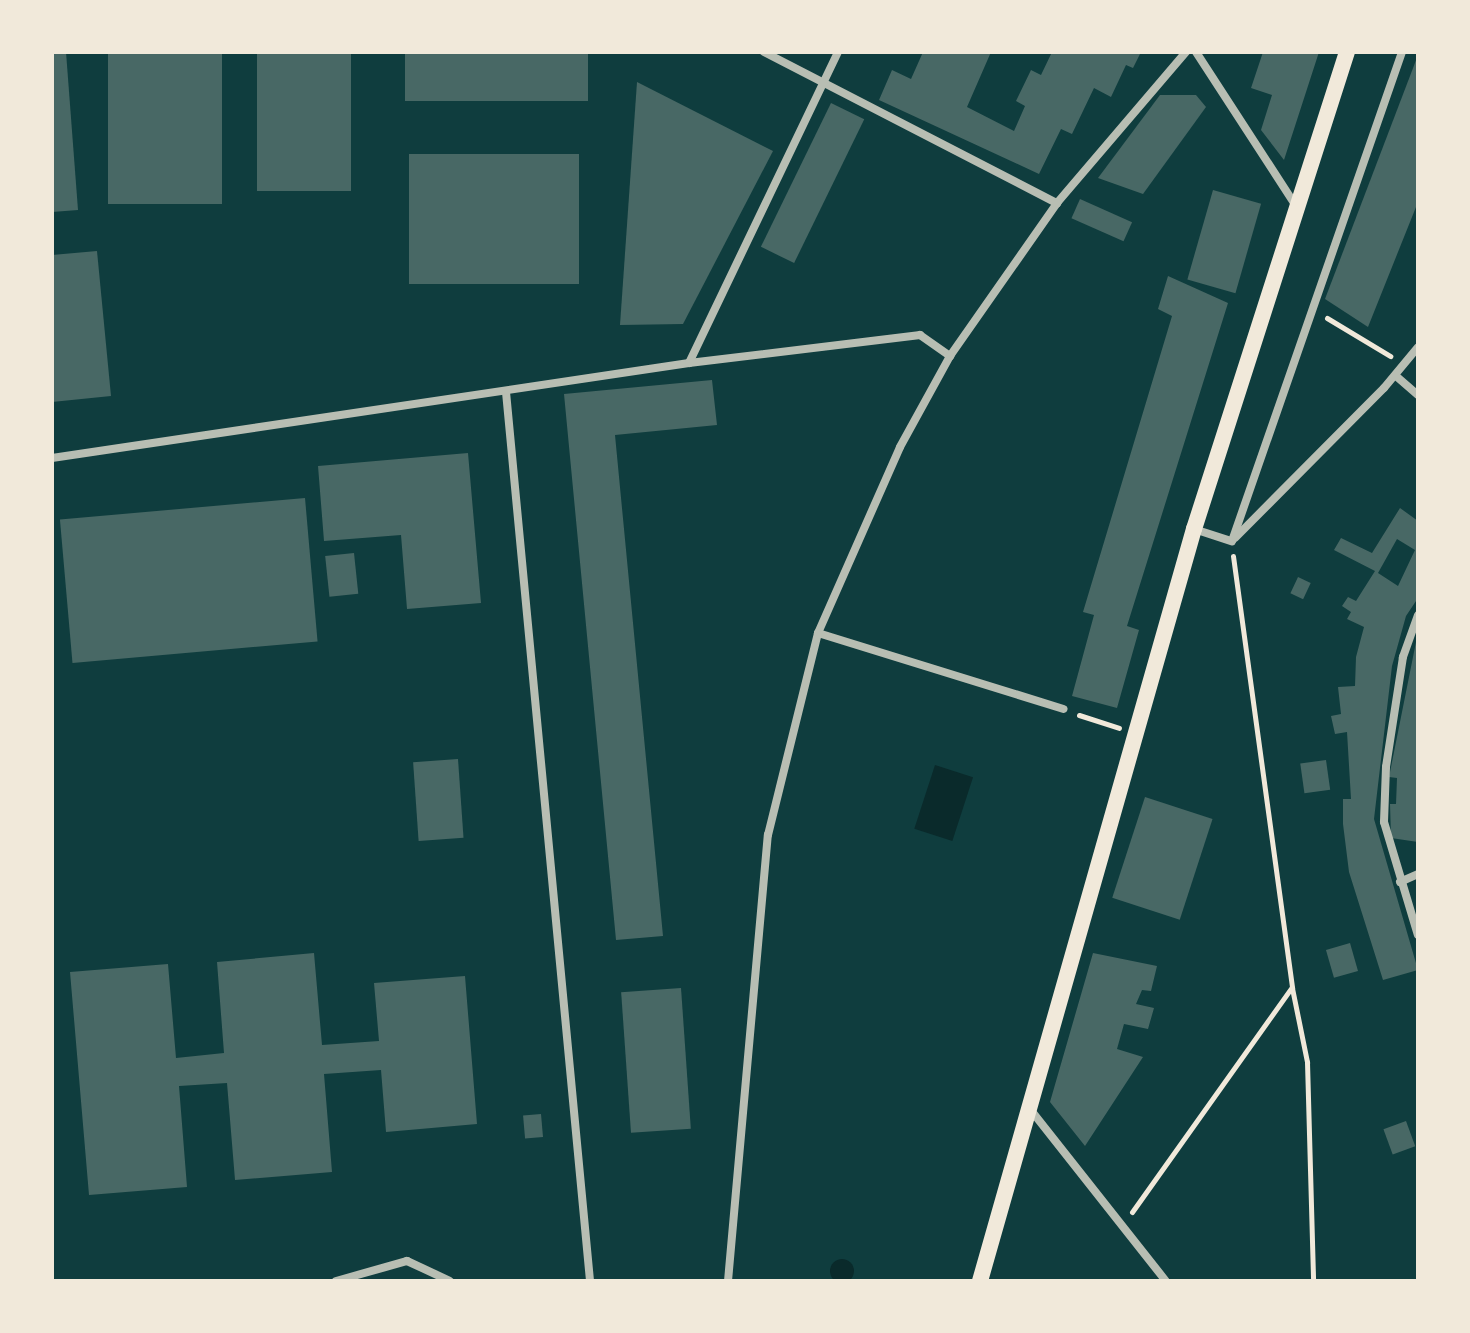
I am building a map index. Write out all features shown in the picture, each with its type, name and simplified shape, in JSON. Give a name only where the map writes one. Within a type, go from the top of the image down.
[{"type":"main road","points":[[980,1281],[1194,529],[1347,52]]},
{"type":"street","points":[[764,52],[824,87],[1057,203]]},
{"type":"street","points":[[689,363],[824,87],[838,52]]},
{"type":"street","points":[[728,1281],[768,835],[818,633],[900,447],[950,356],[1057,203],[1186,52]]},
{"type":"street","points":[[1196,52],[1297,208]]},
{"type":"street","points":[[1232,541],[1402,52]]},
{"type":"street","points":[[52,458],[689,363],[920,335],[950,356]]},
{"type":"street","points":[[1232,541],[1396,376],[1418,347]]},
{"type":"street","points":[[1396,376],[1418,395]]},
{"type":"street","points":[[506,392],[590,1281]]},
{"type":"street","points":[[1194,529],[1232,541]]},
{"type":"street","points":[[1418,615],[1403,657],[1386,767],[1384,822],[1418,935]]},
{"type":"street","points":[[818,633],[1063,709]]},
{"type":"street","points":[[1400,882],[1418,874]]},
{"type":"street","points":[[1030,1109],[1166,1281]]},
{"type":"street","points":[[336,1281],[407,1261],[450,1281]]},
{"type":"path","points":[[1312,309],[1404,365]]},
{"type":"path","points":[[1232,541],[1292,988],[1307,1062],[1313,1281]]},
{"type":"path","points":[[1063,709],[1136,733]]},
{"type":"path","points":[[1122,1226],[1292,988]]},
{"type":"water","points":[[935,765],[973,777],[952,841],[914,829]]},
{"type":"water","points":[[842,1259],[851,1262],[854,1271],[851,1280],[842,1283],[833,1280],[830,1271],[833,1262]]},
{"type":"building","points":[[52,52],[66,52],[78,210],[52,212]]},
{"type":"building","points":[[108,52],[222,52],[222,204],[108,204]]},
{"type":"building","points":[[257,52],[351,52],[351,191],[257,191]]},
{"type":"building","points":[[405,52],[588,52],[588,101],[405,101]]},
{"type":"building","points":[[923,52],[991,52],[967,107],[1014,131],[1025,106],[1016,101],[1031,70],[1041,75],[1052,52],[1141,52],[1133,68],[1126,65],[1111,97],[1094,88],[1072,134],[1061,129],[1039,174],[879,100],[892,70],[911,79]]},
{"type":"building","points":[[1263,52],[1319,52],[1284,160],[1261,130],[1272,95],[1251,88]]},
{"type":"building","points":[[1418,55],[1418,202],[1368,327],[1325,299]]},
{"type":"building","points":[[637,82],[773,151],[683,324],[620,325]]},
{"type":"building","points":[[1160,95],[1196,95],[1206,107],[1143,194],[1098,178]]},
{"type":"building","points":[[831,103],[864,119],[794,263],[761,247]]},
{"type":"building","points":[[409,154],[579,154],[579,284],[409,284]]},
{"type":"building","points":[[1213,190],[1261,204],[1235,293],[1187,279]]},
{"type":"building","points":[[1080,199],[1132,222],[1124,241],[1071,218]]},
{"type":"building","points":[[97,251],[111,396],[52,402],[52,255]]},
{"type":"building","points":[[1168,276],[1228,303],[1127,626],[1139,630],[1117,708],[1072,696],[1094,615],[1083,612],[1172,316],[1158,309]]},
{"type":"building","points":[[712,380],[717,425],[615,435],[663,936],[616,940],[564,394]]},
{"type":"building","points":[[468,453],[481,603],[407,609],[401,535],[324,541],[318,466]]},
{"type":"building","points":[[305,498],[318,641],[72,663],[60,519]]},
{"type":"building","points":[[1400,508],[1418,521],[1418,598],[1406,616],[1392,666],[1374,819],[1418,970],[1383,980],[1349,872],[1343,824],[1343,799],[1351,799],[1347,732],[1335,734],[1331,716],[1341,714],[1338,687],[1355,686],[1356,657],[1364,627],[1347,619],[1351,612],[1342,606],[1348,597],[1356,601],[1375,571],[1334,550],[1341,538],[1372,553]],"holes":[[[1397,539],[1415,550],[1398,586],[1378,573]]]},
{"type":"building","points":[[354,553],[358,594],[329,597],[325,556]]},
{"type":"building","points":[[1298,577],[1311,583],[1303,599],[1290,593]]},
{"type":"building","points":[[1418,632],[1418,842],[1391,838],[1390,804],[1396,804],[1397,778],[1389,777]]},
{"type":"building","points":[[458,759],[464,838],[419,841],[413,762]]},
{"type":"building","points":[[1326,760],[1330,790],[1304,793],[1300,764]]},
{"type":"building","points":[[1145,797],[1213,819],[1180,920],[1112,898]]},
{"type":"building","points":[[1350,943],[1358,971],[1334,978],[1326,950]]},
{"type":"building","points":[[314,953],[322,1045],[379,1041],[374,983],[465,976],[477,1124],[386,1132],[381,1070],[324,1074],[332,1172],[235,1180],[227,1083],[179,1086],[187,1187],[89,1195],[70,972],[168,964],[176,1058],[224,1053],[217,962]]},
{"type":"building","points":[[1093,953],[1157,966],[1151,991],[1142,990],[1136,1004],[1154,1008],[1148,1029],[1124,1024],[1117,1049],[1143,1057],[1085,1146],[1050,1102]]},
{"type":"building","points":[[681,988],[691,1129],[631,1133],[621,992]]},
{"type":"building","points":[[541,1114],[543,1137],[525,1138],[523,1116]]},
{"type":"building","points":[[1406,1121],[1415,1146],[1393,1155],[1383,1129]]}]
